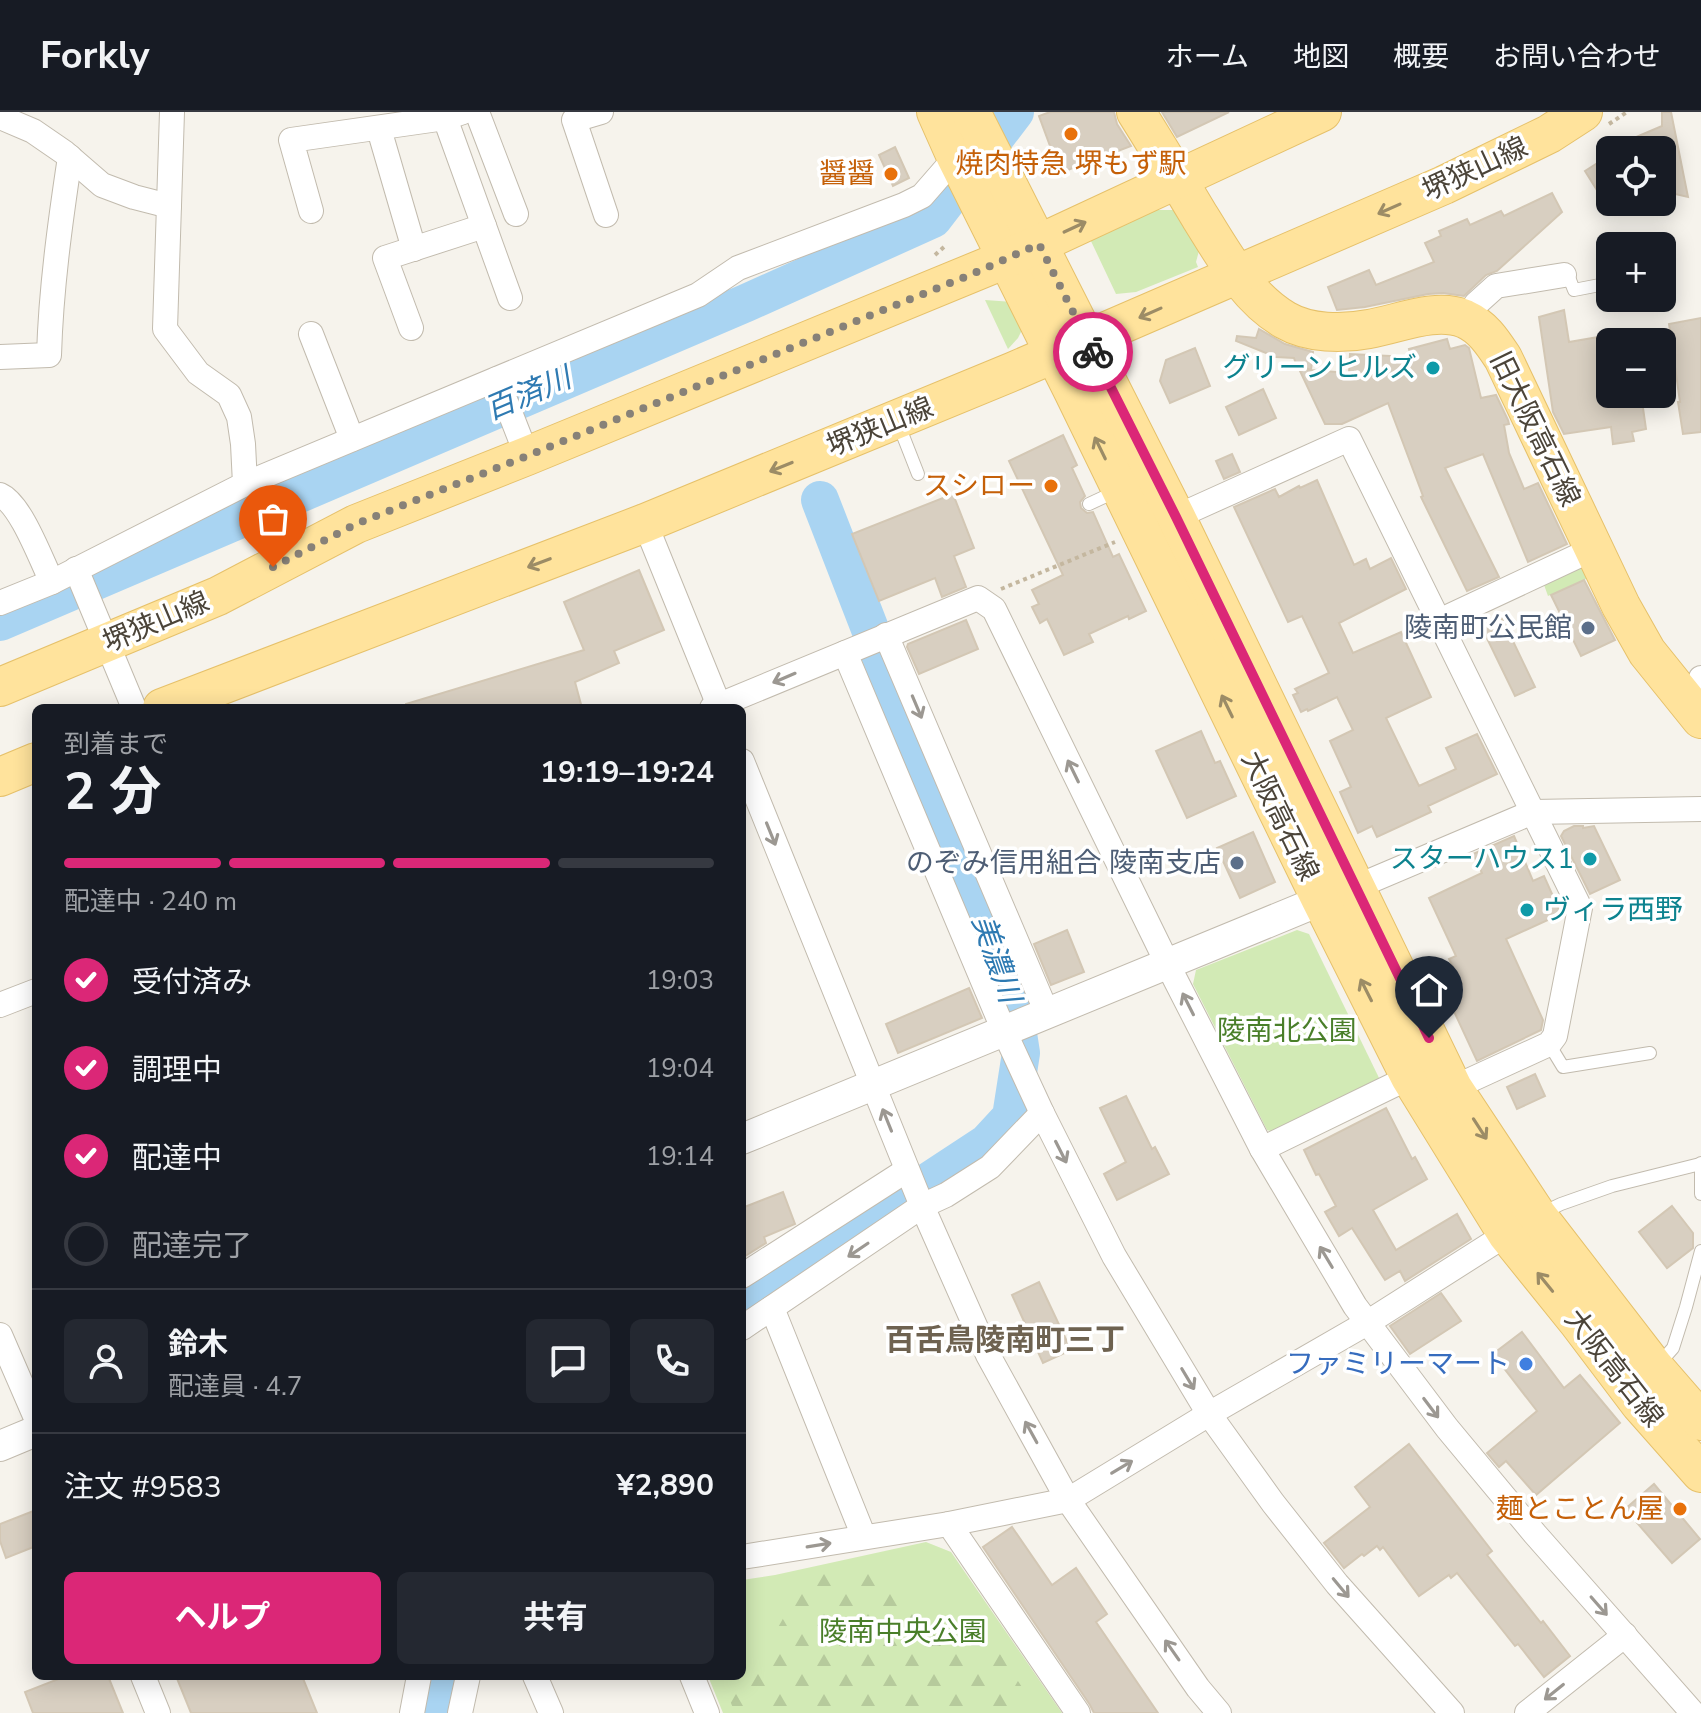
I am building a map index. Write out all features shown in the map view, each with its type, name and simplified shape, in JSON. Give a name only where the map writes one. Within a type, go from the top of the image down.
[{"type":"main road","name":"大阪高石線","points":[[936,112],[974,148],[1071,346],[1105,497],[1453,1088],[1522,1225],[1578,1322],[1640,1404],[1701,1473]]},
{"type":"main road","points":[[1136,112],[1237,275],[1268,309],[1289,322],[1336,332],[1368,330],[1442,315],[1467,320]]},
{"type":"main road","name":"堺狭山線","points":[[172,704],[645,523],[896,420],[1444,185],[1549,134],[1583,112]]},
{"type":"main road","name":"堺狭山線","points":[[0,687],[218,596],[356,524],[1022,251],[1313,114]]},
{"type":"main road","name":"旧大阪高石線","points":[[1467,320],[1492,340],[1503,358],[1593,549],[1647,652],[1699,703]]},
{"type":"main road","name":"大阪高石線","points":[[1071,346],[1104,377],[1176,517],[1338,894],[1410,1077],[1522,1225],[1701,1421]]},
{"type":"main road","points":[[0,777],[32,764]]},
{"type":"street","points":[[172,112],[165,329],[198,373],[229,395],[239,417],[245,484]]},
{"type":"street","points":[[477,112],[516,214]]},
{"type":"street","points":[[601,112],[574,120],[606,215]]},
{"type":"street","points":[[311,211],[291,140],[379,129],[454,115],[484,226],[510,298]]},
{"type":"street","points":[[0,117],[33,131],[102,185],[169,206]]},
{"type":"street","points":[[379,129],[414,249]]},
{"type":"street","points":[[0,603],[52,582],[79,575],[245,484],[498,383],[698,295],[738,268],[904,205],[922,196],[974,148]]},
{"type":"street","points":[[0,357],[49,355],[58,240],[70,157]]},
{"type":"street","points":[[411,328],[385,258],[484,226]]},
{"type":"street","points":[[1467,320],[1476,304],[1496,286],[1564,275]]},
{"type":"street","points":[[311,334],[352,439]]},
{"type":"street","points":[[498,383],[527,456]]},
{"type":"street","points":[[1176,517],[1349,439],[1580,908],[1555,1036],[1549,1044],[1453,1088]]},
{"type":"street","points":[[0,495],[16,508],[52,582]]},
{"type":"street","points":[[645,523],[716,704]]},
{"type":"street","points":[[1439,621],[1593,549]]},
{"type":"street","points":[[79,575],[132,704]]},
{"type":"street","points":[[724,704],[978,598],[994,609],[1262,1149],[1367,1323],[1447,1428],[1535,1534],[1693,1713]]},
{"type":"street","points":[[884,636],[1047,1013]]},
{"type":"street","points":[[851,650],[1004,1031],[1114,1256],[1209,1414],[1273,1503],[1337,1584],[1452,1713]]},
{"type":"street","points":[[746,771],[907,1170],[988,1355],[1068,1500],[1198,1688],[1219,1713]]},
{"type":"street","points":[[746,1137],[1533,812],[1701,809]]},
{"type":"street","points":[[0,1005],[32,993]]},
{"type":"street","points":[[1262,1149],[1410,1077]]},
{"type":"street","points":[[746,1325],[922,1206],[990,1167],[1042,1113]]},
{"type":"street","points":[[746,1273],[907,1170]]},
{"type":"street","points":[[746,1556],[949,1524],[1068,1500],[1367,1323],[1522,1225]]},
{"type":"street","points":[[772,1308],[864,1537]]},
{"type":"street","points":[[0,1335],[32,1409]]},
{"type":"street","points":[[0,1446],[32,1433]]},
{"type":"street","points":[[949,1524],[1078,1713]]},
{"type":"street","points":[[1527,1713],[1625,1635]]},
{"type":"street","points":[[145,1680],[158,1713]]},
{"type":"street","points":[[412,1713],[418,1680]]},
{"type":"street","points":[[460,1713],[467,1680]]},
{"type":"street","points":[[537,1680],[551,1713]]},
{"type":"street","points":[[694,1680],[707,1713]]},
{"type":"lane","points":[[1564,275],[1574,290],[1596,286]]},
{"type":"lane","points":[[896,420],[918,474]]},
{"type":"lane","points":[[1549,1044],[1563,1067],[1650,1053]]},
{"type":"lane","points":[[1522,1225],[1561,1204],[1612,1186],[1700,1163],[1701,1194]]},
{"type":"lane","points":[[1655,1368],[1673,1348],[1701,1251]]},
{"type":"path","points":[[978,598],[1125,538]]},
{"type":"green space","points":[[1155,207],[1158,210],[1175,210],[1200,247],[1196,262],[1198,267],[1136,292],[1116,294],[1090,239]]},
{"type":"green space","points":[[985,300],[1013,302],[1025,324],[1008,349]]},
{"type":"green space","points":[[1584,564],[1595,575],[1548,596],[1543,582]]},
{"type":"green space","name":"陵南北公園","points":[[1297,930],[1309,934],[1381,1082],[1277,1133],[1267,1130],[1193,984],[1196,970]]},
{"type":"green space","name":"陵南中央公園","points":[[926,1542],[951,1552],[1062,1713],[723,1713],[710,1680],[746,1680],[746,1579]]},
{"type":"green space","name":"陵南中央公園","points":[[880,1561],[921,1628],[985,1631],[1039,1713],[735,1713],[722,1680],[746,1680],[746,1655],[767,1647],[807,1576]]},
{"type":"building","points":[[1050,112],[1114,112],[1117,124],[1131,146],[1060,173],[1039,116]]},
{"type":"building","points":[[1162,112],[1229,112],[1177,137]]},
{"type":"building","points":[[1662,112],[1671,112],[1676,136],[1639,136],[1662,126]]},
{"type":"building","points":[[1676,137],[1688,197],[1676,194]]},
{"type":"building","points":[[895,147],[909,178],[893,186],[879,155]]},
{"type":"building","points":[[1596,164],[1596,189],[1585,171]]},
{"type":"building","points":[[1552,193],[1562,212],[1497,271],[1486,275],[1464,296],[1428,294],[1337,310],[1328,287],[1369,270],[1376,285],[1434,262],[1425,243],[1441,236],[1439,231],[1467,219],[1470,225],[1501,211],[1504,216]]},
{"type":"building","points":[[1564,310],[1569,342],[1596,337],[1596,408],[1643,408],[1646,429],[1632,432],[1634,441],[1613,444],[1611,427],[1564,434],[1553,412],[1539,317]]},
{"type":"building","points":[[1701,318],[1701,432],[1683,434],[1676,374],[1676,328],[1670,328],[1669,324]]},
{"type":"building","points":[[1259,329],[1285,344],[1313,352],[1311,370],[1296,364],[1294,358],[1276,357],[1236,341],[1237,336],[1256,338]]},
{"type":"building","points":[[1447,339],[1450,349],[1465,345],[1469,348],[1481,398],[1496,395],[1508,420],[1509,424],[1504,425],[1509,453],[1524,489],[1538,483],[1567,544],[1528,562],[1483,454],[1445,468],[1499,577],[1467,591],[1421,497],[1388,403],[1342,424],[1325,424],[1299,369],[1349,373],[1350,354],[1411,357],[1409,349]]},
{"type":"building","points":[[1195,348],[1210,386],[1170,403],[1160,381],[1166,360]]},
{"type":"building","points":[[1263,389],[1276,418],[1239,435],[1226,407]]},
{"type":"building","points":[[1063,435],[1077,465],[1072,468],[1085,496],[1080,502],[1081,508],[1087,513],[1093,512],[1113,557],[1119,554],[1146,611],[1089,634],[1093,642],[1064,655],[1047,619],[1040,623],[1032,607],[1039,604],[1032,590],[1063,575],[1009,461]]},
{"type":"building","points":[[1232,454],[1240,472],[1224,479],[1216,461]]},
{"type":"building","points":[[1317,480],[1354,565],[1366,559],[1370,569],[1391,558],[1406,589],[1339,623],[1353,653],[1401,632],[1431,697],[1386,718],[1419,786],[1456,769],[1446,748],[1477,734],[1497,774],[1428,806],[1431,812],[1377,837],[1372,826],[1358,833],[1340,792],[1351,787],[1330,741],[1353,730],[1337,697],[1301,712],[1293,695],[1298,693],[1295,689],[1329,673],[1302,616],[1288,622],[1234,507],[1275,489],[1279,497]]},
{"type":"building","points":[[953,494],[974,548],[954,556],[966,587],[942,597],[935,578],[879,601],[852,534]]},
{"type":"building","points":[[639,570],[664,630],[614,651],[619,663],[575,682],[581,704],[406,704],[584,650],[564,602]]},
{"type":"building","name":"陵南町公民館","points":[[1584,580],[1615,640],[1581,656],[1551,595]]},
{"type":"building","points":[[1500,614],[1535,687],[1515,696],[1480,624]]},
{"type":"building","points":[[966,620],[978,649],[919,674],[908,644]]},
{"type":"building","points":[[1201,731],[1215,763],[1220,761],[1236,796],[1187,818],[1156,751]]},
{"type":"building","name":"スターハウス1","points":[[1574,826],[1594,826],[1620,880],[1590,894],[1561,836]]},
{"type":"building","points":[[1253,832],[1275,882],[1240,898],[1217,848]]},
{"type":"building","points":[[1514,836],[1533,881],[1544,876],[1561,914],[1506,939],[1543,1020],[1541,1030],[1477,1061],[1445,992],[1462,984],[1449,959],[1456,956],[1429,898],[1482,873],[1473,854]]},
{"type":"building","points":[[1067,930],[1084,972],[1051,985],[1034,944]]},
{"type":"building","points":[[969,988],[982,1018],[898,1053],[886,1024]]},
{"type":"building","points":[[1535,1074],[1545,1096],[1517,1109],[1507,1087]]},
{"type":"building","points":[[1126,1096],[1152,1149],[1155,1147],[1169,1174],[1117,1200],[1104,1174],[1126,1162],[1100,1108]]},
{"type":"building","points":[[1386,1108],[1412,1159],[1415,1157],[1427,1179],[1373,1210],[1396,1250],[1457,1214],[1471,1239],[1405,1281],[1400,1271],[1385,1280],[1352,1228],[1339,1236],[1325,1212],[1336,1206],[1304,1150]]},
{"type":"building","points":[[783,1192],[795,1224],[764,1237],[766,1243],[746,1256],[746,1206]]},
{"type":"building","points":[[1672,1206],[1693,1233],[1693,1248],[1667,1268],[1639,1232]]},
{"type":"building","points":[[1039,1282],[1071,1350],[1043,1363],[1012,1295]]},
{"type":"building","points":[[1441,1293],[1461,1321],[1410,1354],[1390,1326]]},
{"type":"building","points":[[1522,1332],[1564,1388],[1580,1375],[1620,1423],[1536,1495],[1506,1461],[1499,1467],[1487,1453],[1537,1411],[1493,1354]]},
{"type":"building","points":[[1409,1444],[1492,1551],[1487,1555],[1570,1656],[1544,1677],[1457,1573],[1451,1578],[1449,1575],[1419,1596],[1383,1547],[1380,1550],[1377,1546],[1364,1556],[1362,1554],[1344,1568],[1324,1543],[1370,1507],[1355,1487]]},
{"type":"building","points":[[1654,1484],[1700,1539],[1672,1563],[1625,1509]]},
{"type":"building","points":[[32,1512],[32,1548],[6,1558],[0,1541],[0,1524]]},
{"type":"building","points":[[1012,1527],[1052,1585],[1076,1568],[1107,1614],[1096,1622],[1158,1713],[1094,1713],[983,1547]]},
{"type":"building","points":[[56,1680],[110,1680],[123,1713],[33,1713],[25,1692]]},
{"type":"building","points":[[178,1680],[304,1680],[317,1713],[191,1713]]},
{"type":"waterway","name":"百済川","points":[[0,622],[746,303],[933,219],[1015,112]]},
{"type":"waterway","name":"美濃川","points":[[746,1301],[987,1143],[1011,1117],[1021,1053],[1012,995],[820,500]]},
{"type":"waterway","name":"美濃川","points":[[435,1713],[440,1680]]},
{"type":"way so far","points":[[273,567],[356,524],[970,275],[1039,244],[1093,352]]},
{"type":"place","name":"焼肉特急 堺もず駅","points":[[1071,134]]},
{"type":"place","name":"醤醤","points":[[891,174]]},
{"type":"place","name":"グリーンヒルズ","points":[[1433,368]]},
{"type":"place","name":"スシロー","points":[[1051,486]]},
{"type":"place","name":"陵南町公民館","points":[[1588,628]]},
{"type":"place","name":"スターハウス1","points":[[1590,859]]},
{"type":"place","name":"のぞみ信用組合 陵南支店","points":[[1237,863]]},
{"type":"place","name":"ヴィラ西野","points":[[1527,910]]},
{"type":"place","name":"ファミリーマート","points":[[1526,1364]]},
{"type":"place","name":"麺とことん屋","points":[[1680,1509]]},
{"type":"district","name":"百舌鳥陵南町三丁","points":[[1005,1340]]},
{"type":"route","points":[[1093,352],[1429,1038]]}]
